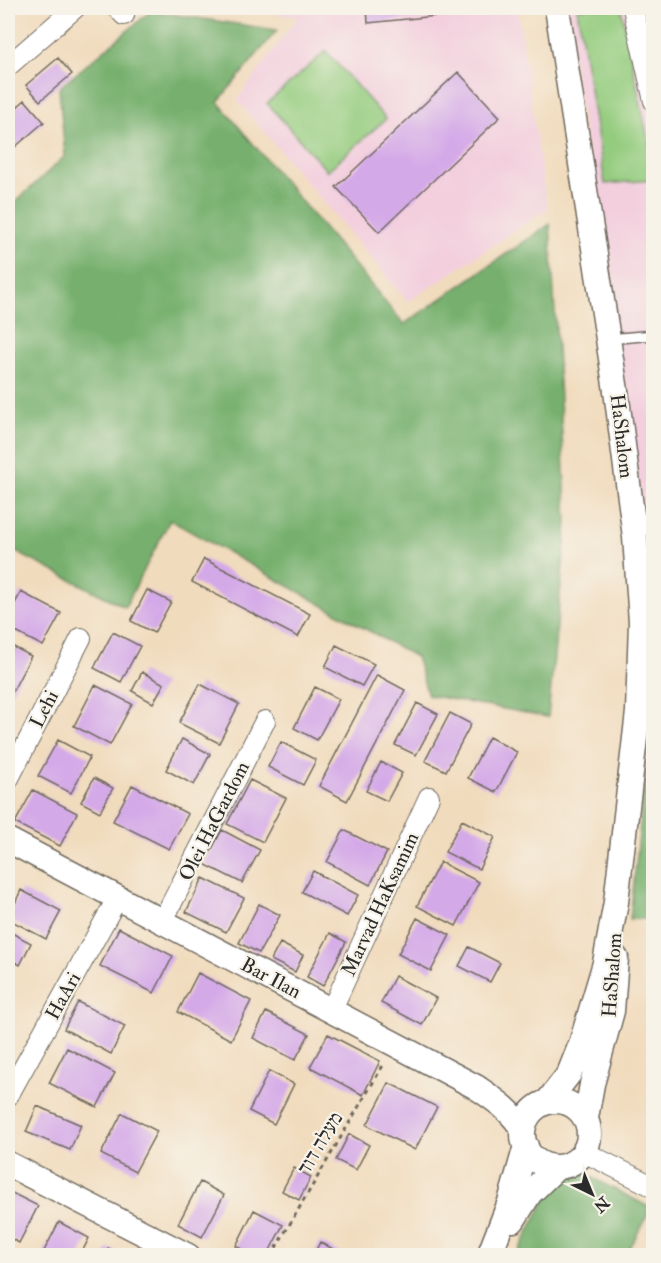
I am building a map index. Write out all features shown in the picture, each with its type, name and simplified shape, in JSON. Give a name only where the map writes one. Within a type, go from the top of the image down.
[{"type":"street","points":[[8,66],[75,8]]},
{"type":"street","name":"HaShalom","points":[[557,8],[608,339],[643,525],[646,581],[641,622],[638,712],[616,902],[612,1011],[592,1084],[586,1118]]},
{"type":"street","points":[[633,8],[654,101]]},
{"type":"street","name":"Lehi","points":[[8,780],[81,638]]},
{"type":"street","name":"Olei HaGardom","points":[[163,920],[266,721]]},
{"type":"street","name":"Marvad HaKsamim","points":[[331,1011],[429,797]]},
{"type":"street","name":"Bar Ilan","points":[[8,840],[163,920],[494,1099],[516,1118],[524,1138]]},
{"type":"street","name":"HaAri","points":[[8,1096],[118,897]]},
{"type":"street","name":"HaShalom","points":[[548,1101],[569,1074],[581,1044],[604,963],[616,902]]},
{"type":"street","points":[[490,1256],[510,1202],[524,1138],[533,1110],[548,1101],[565,1101],[575,1105],[586,1118],[590,1132],[584,1152],[567,1165],[557,1167],[536,1161],[524,1138]]},
{"type":"street","points":[[584,1152],[651,1183]]},
{"type":"street","points":[[8,1164],[188,1256]]},
{"type":"street","points":[[490,1256],[530,1193],[557,1167]]},
{"type":"lane","points":[[608,339],[654,335]]},
{"type":"path","name":"מעלה דוד","points":[[271,1256],[396,1045]]},
{"type":"shaded area","points":[[237,8],[517,8],[547,209],[408,302],[237,100],[298,17]]},
{"type":"shaded area","points":[[565,8],[653,8],[653,536],[647,537]]},
{"type":"green space","points":[[577,8],[621,8],[653,164],[653,180],[605,184]]},
{"type":"green space","points":[[151,11],[277,30],[218,102],[404,324],[550,224],[567,523],[548,717],[428,695],[416,657],[170,520],[125,607],[8,548],[8,209],[65,156],[59,88]]},
{"type":"green space","points":[[326,51],[386,119],[327,171],[267,103]]},
{"type":"green space","points":[[653,703],[653,919],[630,919]]},
{"type":"green space","points":[[564,1163],[651,1208],[626,1255],[516,1256]]},
{"type":"building","points":[[367,8],[445,8],[446,15],[368,23]]},
{"type":"building","points":[[58,58],[72,74],[40,101],[26,85]]},
{"type":"building","points":[[458,72],[500,117],[379,232],[336,187]]},
{"type":"building","points":[[25,100],[44,122],[14,148],[8,140],[8,115]]},
{"type":"building","points":[[204,559],[310,614],[298,637],[192,582]]},
{"type":"building","points":[[147,590],[171,602],[154,633],[131,621]]},
{"type":"building","points":[[21,592],[61,613],[43,646],[8,628],[8,617]]},
{"type":"building","points":[[113,632],[140,646],[121,682],[94,668]]},
{"type":"building","points":[[8,644],[31,656],[8,700]]},
{"type":"building","points":[[336,645],[374,664],[362,686],[325,667]]},
{"type":"building","points":[[142,672],[164,684],[153,703],[132,691]]},
{"type":"building","points":[[377,675],[405,690],[347,801],[319,786]]},
{"type":"building","points":[[200,684],[239,704],[219,743],[179,723]]},
{"type":"building","points":[[95,685],[132,704],[110,745],[74,726]]},
{"type":"building","points":[[315,687],[339,699],[317,740],[294,728]]},
{"type":"building","points":[[417,703],[438,714],[416,755],[395,745]]},
{"type":"building","points":[[450,713],[471,724],[446,771],[425,761]]},
{"type":"building","points":[[489,737],[517,752],[496,792],[468,778]]},
{"type":"building","points":[[182,739],[210,754],[194,785],[166,770]]},
{"type":"building","points":[[58,740],[90,757],[71,793],[38,776]]},
{"type":"building","points":[[281,742],[316,760],[303,785],[268,767]]},
{"type":"building","points":[[381,762],[402,773],[387,801],[366,791]]},
{"type":"building","points":[[94,778],[113,788],[100,812],[81,802]]},
{"type":"building","points":[[250,780],[286,798],[263,842],[227,824]]},
{"type":"building","points":[[132,785],[188,814],[169,849],[113,821]]},
{"type":"building","points":[[33,790],[77,813],[60,846],[15,823]]},
{"type":"building","points":[[462,820],[495,837],[479,869],[445,852]]},
{"type":"building","points":[[222,830],[260,850],[242,883],[204,864]]},
{"type":"building","points":[[344,830],[387,852],[370,885],[327,862]]},
{"type":"building","points":[[440,862],[479,882],[456,926],[417,906]]},
{"type":"building","points":[[313,871],[358,895],[347,916],[302,892]]},
{"type":"building","points":[[203,878],[244,898],[226,932],[186,912]]},
{"type":"building","points":[[21,890],[61,911],[46,939],[8,919]]},
{"type":"building","points":[[259,904],[280,915],[259,953],[239,943]]},
{"type":"building","points":[[417,918],[450,935],[431,971],[398,954]]},
{"type":"building","points":[[119,928],[173,956],[154,993],[100,966]]},
{"type":"building","points":[[8,931],[31,943],[20,965],[8,958]]},
{"type":"building","points":[[330,933],[346,942],[323,986],[307,977]]},
{"type":"building","points":[[280,943],[303,955],[295,972],[271,960]]},
{"type":"building","points":[[469,947],[500,963],[490,982],[459,966]]},
{"type":"building","points":[[198,973],[251,1001],[231,1040],[178,1012]]},
{"type":"building","points":[[395,976],[436,998],[422,1025],[381,1003]]},
{"type":"building","points":[[78,1002],[125,1026],[111,1054],[64,1029]]},
{"type":"building","points":[[266,1012],[309,1034],[295,1060],[253,1038]]},
{"type":"building","points":[[328,1034],[380,1061],[363,1095],[310,1067]]},
{"type":"building","points":[[67,1048],[115,1073],[97,1107],[49,1083]]},
{"type":"building","points":[[269,1071],[294,1084],[274,1124],[249,1111]]},
{"type":"building","points":[[389,1083],[437,1107],[415,1150],[367,1125]]},
{"type":"building","points":[[37,1106],[81,1125],[70,1150],[26,1132]]},
{"type":"building","points":[[122,1113],[157,1131],[135,1172],[101,1154]]},
{"type":"building","points":[[349,1134],[369,1145],[356,1170],[336,1160]]},
{"type":"building","points":[[294,1168],[311,1177],[299,1200],[282,1191]]},
{"type":"building","points":[[200,1182],[224,1195],[202,1237],[178,1224]]},
{"type":"building","points":[[8,1191],[38,1206],[19,1243],[8,1237]]},
{"type":"building","points":[[254,1210],[283,1225],[267,1256],[254,1256],[236,1246]]},
{"type":"building","points":[[59,1222],[89,1238],[80,1256],[53,1256],[44,1251]]},
{"type":"building","points":[[320,1242],[346,1256],[313,1256]]},
{"type":"building","points":[[108,1248],[124,1256],[104,1256]]}]
